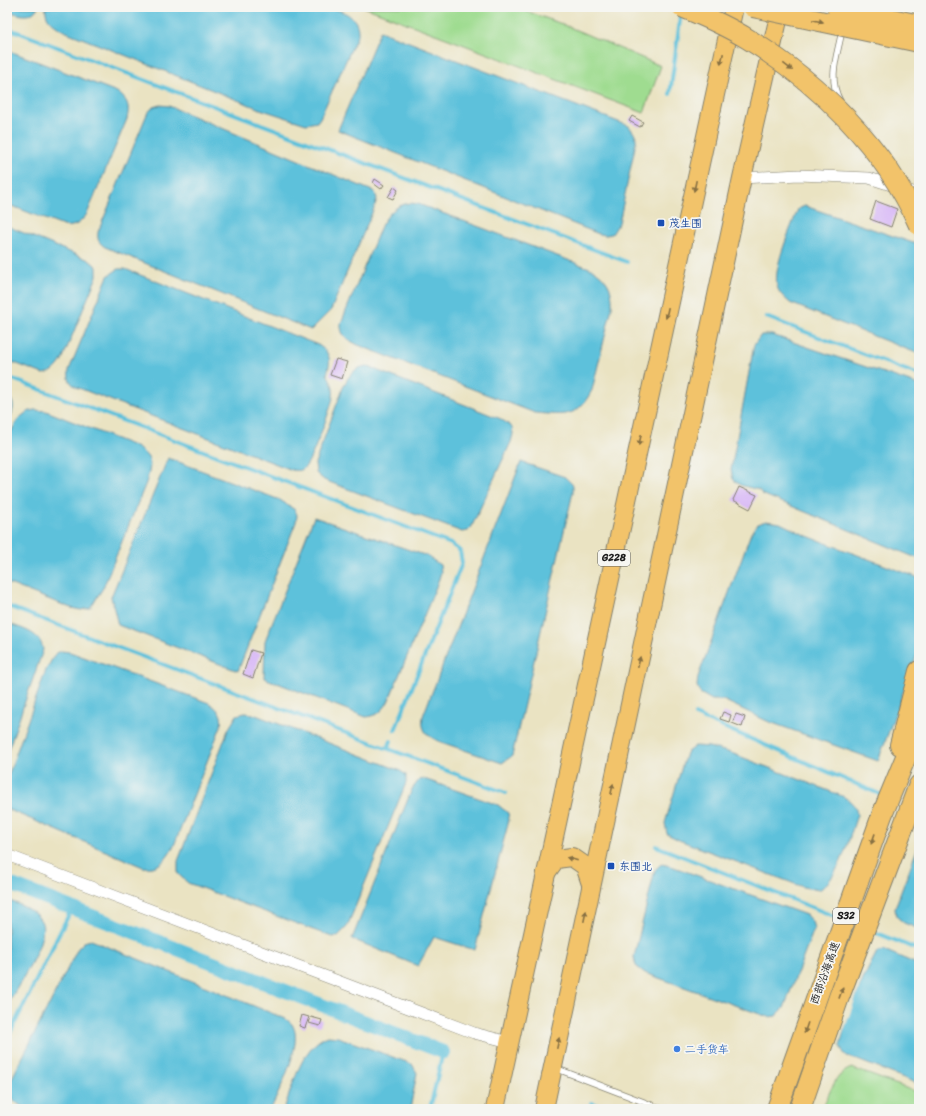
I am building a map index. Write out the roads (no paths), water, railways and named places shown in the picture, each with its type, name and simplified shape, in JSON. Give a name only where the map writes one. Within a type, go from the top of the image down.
[{"type":"highway","points":[[682,7],[747,38],[818,91],[858,131],[894,178],[919,225]]},
{"type":"highway","name":"G228","points":[[495,1109],[734,7]]},
{"type":"highway","points":[[753,7],[919,42]]},
{"type":"highway","points":[[544,1109],[742,178],[781,7]]},
{"type":"highway","points":[[843,13],[919,25]]},
{"type":"highway","points":[[882,815],[919,671]]},
{"type":"highway","name":"西部沿海高速","points":[[777,1109],[882,815],[919,725]]},
{"type":"highway","name":"西部沿海高速","points":[[800,1109],[839,997],[919,785]]},
{"type":"highway","points":[[546,874],[556,859],[572,857],[585,866],[592,884]]},
{"type":"street","points":[[742,178],[799,175],[869,178],[919,194]]},
{"type":"street","points":[[7,855],[474,1034],[509,1042]]},
{"type":"lane","points":[[843,13],[834,66],[833,82],[837,95],[844,108],[908,190]]},
{"type":"lane","points":[[552,1067],[662,1109]]},
{"type":"water","points":[[7,7],[38,7],[31,14],[24,15],[7,11]]},
{"type":"water","points":[[46,7],[329,7],[350,16],[356,23],[358,34],[320,118],[317,122],[306,124],[260,109],[64,31],[50,21],[47,15]]},
{"type":"water","points":[[380,31],[629,126],[636,136],[636,142],[619,223],[612,234],[599,234],[338,130]]},
{"type":"water","points":[[7,50],[117,92],[126,101],[128,107],[127,119],[87,214],[74,225],[63,226],[7,204]]},
{"type":"water","points":[[160,105],[169,106],[375,192],[377,199],[374,208],[331,310],[311,330],[105,247],[100,243],[98,239],[98,232],[147,114],[153,107]]},
{"type":"water","points":[[409,203],[418,204],[592,269],[606,281],[612,295],[612,307],[592,390],[581,406],[575,411],[562,414],[535,413],[358,345],[345,337],[342,331],[341,323],[382,224],[393,210]]},
{"type":"water","points":[[805,206],[919,245],[919,354],[790,303],[781,294],[777,286],[776,278],[780,258],[798,209]]},
{"type":"water","points":[[7,226],[89,260],[97,267],[97,276],[62,360],[54,370],[49,373],[43,374],[7,360]]},
{"type":"water","points":[[118,269],[125,269],[318,345],[328,354],[329,365],[327,374],[332,385],[333,397],[317,443],[309,461],[303,469],[292,470],[76,387],[72,384],[69,378],[69,370],[108,276]]},
{"type":"water","points":[[761,335],[772,335],[919,385],[919,559],[762,494],[759,490],[740,485],[733,479],[731,470],[754,345]]},
{"type":"water","points":[[366,366],[501,419],[512,427],[513,434],[511,442],[471,528],[468,531],[462,532],[324,480],[316,473],[315,463],[344,385],[355,370]]},
{"type":"water","points":[[7,395],[12,402],[13,409],[7,425]]},
{"type":"water","points":[[34,410],[46,411],[134,446],[148,457],[150,465],[146,483],[103,588],[90,608],[81,610],[71,608],[7,583],[7,441],[14,426],[20,418],[24,414]]},
{"type":"water","points":[[168,458],[280,500],[295,510],[297,515],[296,522],[238,671],[118,625],[111,597]]},
{"type":"water","points":[[521,462],[565,477],[573,485],[573,492],[512,756],[502,763],[430,737],[425,732],[423,716]]},
{"type":"water","points":[[314,517],[427,556],[440,565],[441,572],[438,582],[388,702],[381,711],[373,716],[366,717],[264,678],[265,641]]},
{"type":"water","points":[[766,521],[780,523],[807,536],[919,578],[919,649],[878,761],[767,721],[723,700],[712,700],[700,693],[697,686],[698,677],[751,533],[757,524]]},
{"type":"water","points":[[7,623],[35,635],[39,639],[43,650],[7,753]]},
{"type":"water","points":[[61,651],[70,652],[209,703],[218,710],[221,715],[221,726],[173,848],[161,863],[153,867],[143,867],[7,809],[7,779],[46,670],[55,654]]},
{"type":"water","points":[[245,713],[253,714],[399,770],[406,775],[406,783],[347,927],[338,936],[332,937],[188,883],[178,874],[178,861],[228,730],[237,715]]},
{"type":"water","points":[[695,746],[709,747],[731,753],[842,796],[852,804],[856,809],[857,815],[851,835],[838,867],[826,884],[819,890],[803,887],[679,840],[667,834],[665,823],[686,753]]},
{"type":"water","points":[[424,779],[498,805],[508,813],[509,820],[475,950],[434,937],[418,966],[352,939],[412,789],[419,780]]},
{"type":"water","points":[[919,844],[919,929],[904,923],[896,916],[895,908]]},
{"type":"water","points":[[661,864],[671,866],[806,915],[812,921],[814,929],[784,1008],[776,1016],[768,1017],[645,973],[636,966],[634,957],[655,870]]},
{"type":"water","points":[[7,900],[26,908],[35,914],[41,921],[43,929],[41,939],[31,963],[7,1005]]},
{"type":"water","points":[[91,940],[286,1019],[291,1023],[295,1034],[293,1055],[289,1068],[271,1109],[28,1109],[15,1102],[10,1090],[11,1080],[78,948],[84,942]]},
{"type":"water","points":[[884,950],[919,965],[919,1084],[845,1055],[840,1046],[846,1022],[865,975],[877,952]]},
{"type":"water","points":[[328,1036],[338,1037],[412,1064],[417,1073],[410,1109],[284,1109],[295,1078],[305,1057],[311,1048]]},
{"type":"waterway","points":[[670,94],[681,13]]},
{"type":"waterway","points":[[7,28],[627,262]]},
{"type":"waterway","points":[[766,317],[919,375]]},
{"type":"waterway","points":[[7,377],[451,544],[460,551],[462,563],[395,730]]},
{"type":"waterway","points":[[7,606],[506,793]]},
{"type":"waterway","points":[[695,715],[884,796]]},
{"type":"waterway","points":[[388,748],[391,741]]},
{"type":"waterway","points":[[656,846],[839,918]]},
{"type":"waterway","points":[[7,883],[443,1052]]},
{"type":"waterway","points":[[7,1039],[72,908]]},
{"type":"waterway","points":[[869,930],[919,950]]},
{"type":"waterway","points":[[430,1109],[443,1052]]},
{"type":"waterway","points":[[592,1103],[607,1109]]},
{"type":"place","name":"茂生围","points":[[661,223]]},
{"type":"place","name":"东围北","points":[[611,866]]},
{"type":"place","name":"二手货车","points":[[677,1049]]}]
